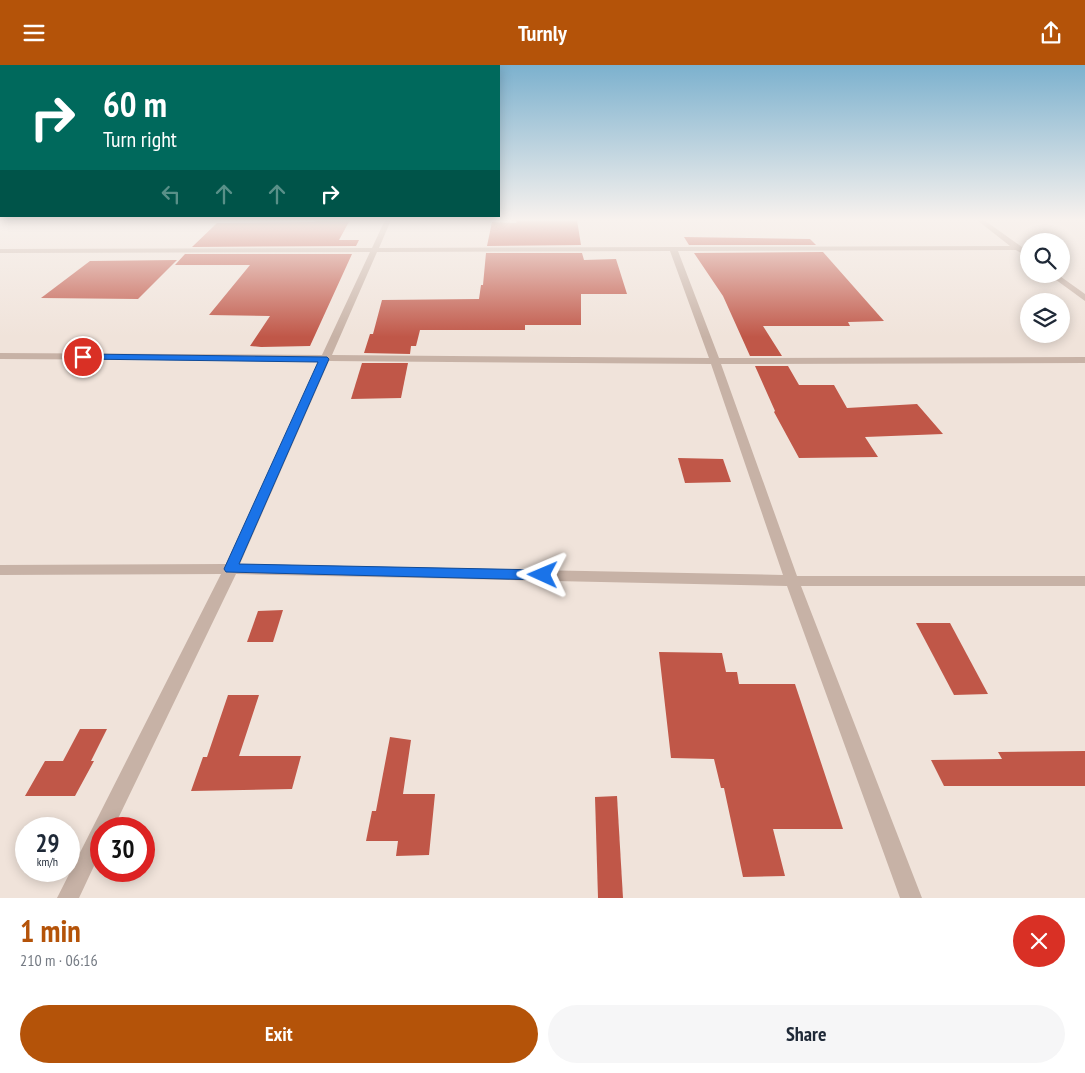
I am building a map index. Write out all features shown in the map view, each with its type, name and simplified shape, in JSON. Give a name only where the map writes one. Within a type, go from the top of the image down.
[{"type":"street","points":[[108,817],[231,569],[370,259]]},
{"type":"street","points":[[677,259],[715,361],[792,581],[911,898]]},
{"type":"street","points":[[1064,283],[1085,298]]},
{"type":"street","points":[[0,356],[715,361],[1085,360]]},
{"type":"street","points":[[0,570],[231,569],[792,581],[1085,581]]},
{"type":"street","points":[[68,898],[90,853]]},
{"type":"building","points":[[181,259],[350,259],[310,346],[250,346],[270,316],[209,315],[250,265],[175,265]]},
{"type":"building","points":[[485,259],[616,259],[627,294],[581,294],[581,325],[525,325],[525,330],[420,330],[416,346],[411,346],[410,354],[364,353],[370,334],[373,334],[382,300],[479,299],[481,285],[483,285]]},
{"type":"building","points":[[698,259],[829,259],[884,321],[848,322],[850,326],[763,326],[782,356],[750,356],[723,296]]},
{"type":"building","points":[[177,260],[138,299],[41,298],[90,261]]},
{"type":"building","points":[[362,363],[408,363],[401,398],[351,399]]},
{"type":"building","points":[[755,366],[788,366],[799,385],[834,385],[847,408],[917,404],[943,434],[865,437],[878,457],[799,458],[774,412]]},
{"type":"building","points":[[678,458],[723,459],[731,482],[685,483]]},
{"type":"building","points":[[283,610],[273,642],[247,642],[258,611]]},
{"type":"building","points":[[916,623],[950,623],[988,694],[954,695]]},
{"type":"building","points":[[659,652],[722,653],[726,672],[737,672],[739,684],[795,684],[843,829],[773,829],[785,876],[743,877],[724,788],[721,788],[714,759],[671,758]]},
{"type":"building","points":[[228,695],[259,695],[239,756],[301,756],[292,789],[191,791],[203,757],[207,757]]},
{"type":"building","points":[[80,729],[107,729],[91,761],[94,761],[75,796],[25,796],[45,761],[63,761]]},
{"type":"building","points":[[390,737],[411,740],[403,794],[435,794],[429,855],[396,856],[398,841],[366,841],[372,811],[376,811]]},
{"type":"building","points":[[1085,751],[1085,786],[944,786],[931,760],[1002,759],[998,752]]},
{"type":"building","points":[[617,796],[623,898],[598,898],[595,797]]},
{"type":"route","points":[[83,357],[324,359],[231,569],[543,575]]}]
